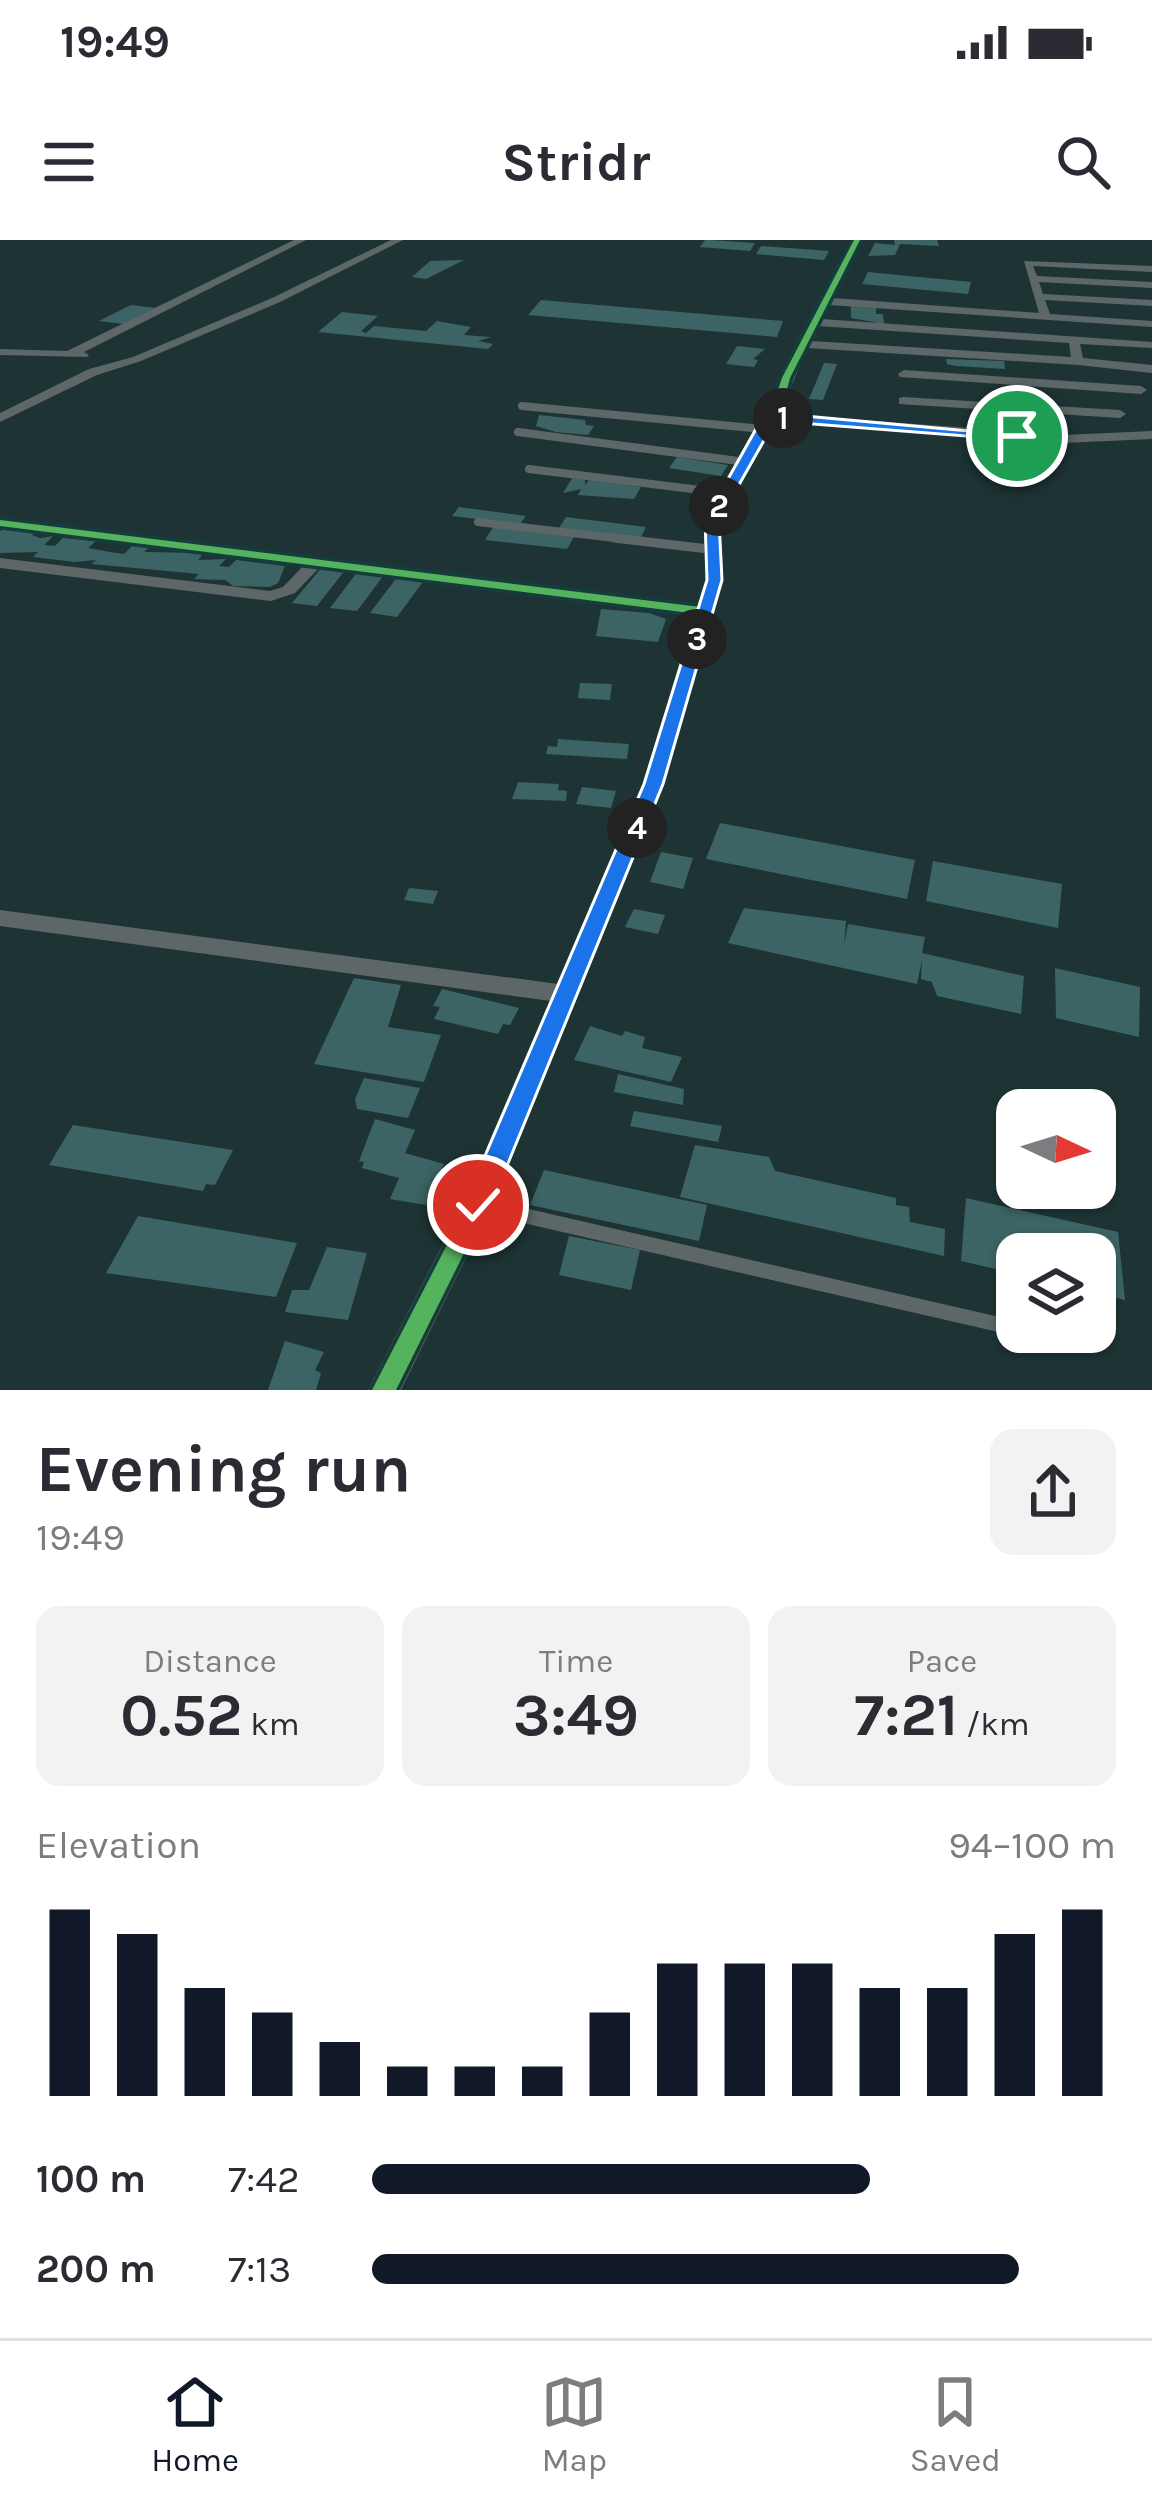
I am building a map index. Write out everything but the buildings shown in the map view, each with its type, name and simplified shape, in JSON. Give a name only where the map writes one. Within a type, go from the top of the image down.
[{"type":"street","points":[[70,354],[301,240]]},
{"type":"street","points":[[0,418],[93,372],[137,359],[276,300],[398,240]]},
{"type":"street","points":[[385,1390],[478,1205],[654,784],[714,580],[712,520],[767,423],[856,240]]},
{"type":"street","points":[[1045,315],[1027,263],[1152,269]]},
{"type":"street","points":[[1034,279],[1152,285]]},
{"type":"street","points":[[1040,297],[1152,303]]},
{"type":"street","points":[[823,301],[1152,324]]},
{"type":"street","points":[[813,322],[1152,345]]},
{"type":"street","points":[[1074,340],[1078,361]]},
{"type":"street","points":[[802,344],[1152,369]]},
{"type":"street","points":[[0,352],[114,356]]},
{"type":"street","points":[[1012,357],[1017,436]]},
{"type":"street","points":[[904,374],[1141,390]]},
{"type":"street","points":[[904,401],[1120,414]]},
{"type":"street","points":[[767,423],[1017,436],[1152,435]]},
{"type":"street","points":[[0,523],[704,611]]},
{"type":"street","points":[[0,563],[272,596],[289,590],[315,562]]},
{"type":"street","points":[[0,918],[565,994]]},
{"type":"lane","points":[[522,406],[767,423]]},
{"type":"lane","points":[[518,432],[746,462]]},
{"type":"lane","points":[[529,469],[725,493]]},
{"type":"lane","points":[[478,522],[716,550]]},
{"type":"lane","points":[[478,1205],[996,1324]]},
{"type":"cycle path","points":[[384,1390],[478,1205],[654,784],[714,580],[712,521],[777,408],[786,378],[857,240]]},
{"type":"cycle path","points":[[0,523],[704,611]]},
{"type":"route","points":[[478,1205],[654,784],[714,580],[712,520],[763,429],[772,417],[1017,436]]}]
